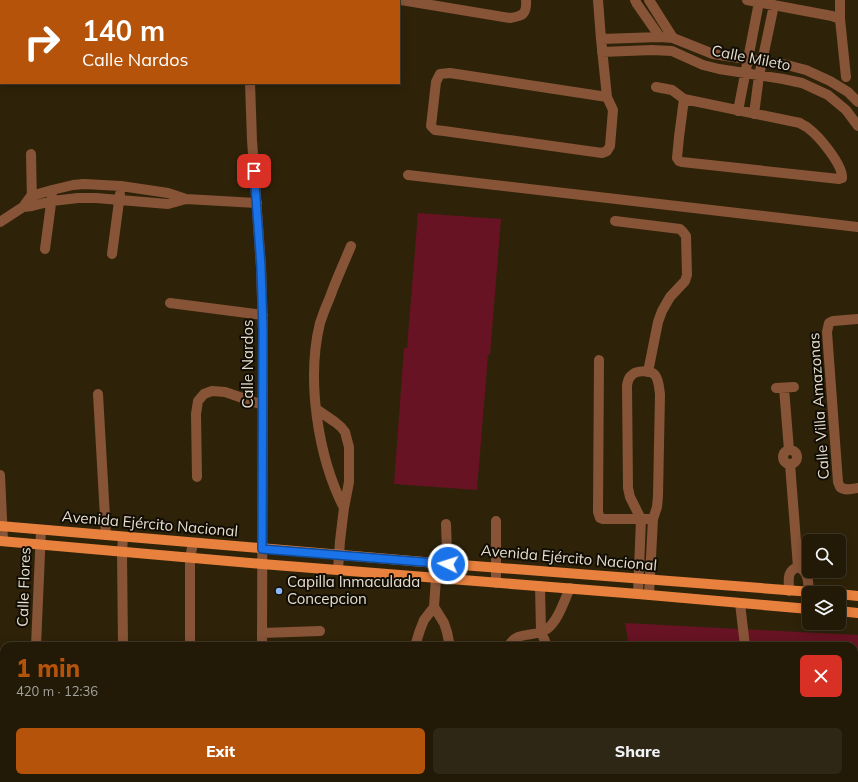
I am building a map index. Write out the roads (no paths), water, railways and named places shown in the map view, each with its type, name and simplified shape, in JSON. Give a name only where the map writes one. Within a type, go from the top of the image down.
[{"type":"main road","name":"Avenida Ejército Nacional","points":[[1,526],[262,549],[802,592]]},
{"type":"main road","name":"Avenida Ejército Nacional","points":[[1,541],[262,564],[802,607]]},
{"type":"main road","points":[[846,595],[858,596]]},
{"type":"main road","points":[[846,611],[858,612]]},
{"type":"street","points":[[401,0],[510,18],[521,15],[525,12],[527,7],[526,0]]},
{"type":"street","points":[[598,0],[607,97],[614,110],[610,146],[608,151],[602,153],[435,130],[431,126],[436,82],[440,74],[450,73],[607,97]]},
{"type":"street","points":[[635,0],[660,37]]},
{"type":"street","points":[[649,0],[673,38]]},
{"type":"street","points":[[747,0],[774,4],[840,19]]},
{"type":"street","points":[[840,0],[840,19],[846,77]]},
{"type":"street","points":[[738,111],[758,2]]},
{"type":"street","points":[[754,114],[759,76],[774,4]]},
{"type":"street","name":"Calle Mileto","points":[[601,39],[673,38],[713,54],[787,65],[812,73],[830,81],[848,92],[858,102]]},
{"type":"street","name":"Calle Mileto","points":[[602,52],[652,50],[672,51],[703,65],[719,69],[802,83],[828,95],[846,110],[858,126]]},
{"type":"street","name":"Calle Nardos","points":[[250,84],[263,315],[262,642]]},
{"type":"street","points":[[656,87],[672,90],[684,100],[800,123],[820,139],[832,154],[841,171],[842,178],[838,179],[679,161],[679,137],[684,100]]},
{"type":"street","points":[[846,110],[858,102]]},
{"type":"street","points":[[29,203],[31,154]]},
{"type":"street","points":[[408,175],[858,227]]},
{"type":"street","points":[[0,222],[52,190],[84,184],[121,186],[168,194],[186,199],[257,203]]},
{"type":"street","points":[[112,254],[121,186]]},
{"type":"street","points":[[45,249],[52,201],[52,190]]},
{"type":"street","points":[[29,203],[78,198],[96,198],[168,204],[186,199]]},
{"type":"street","points":[[615,221],[680,229],[686,236],[685,281],[670,297],[662,311],[658,322],[648,372]]},
{"type":"street","points":[[344,508],[333,485],[321,438],[316,409],[314,382],[315,360],[320,323],[351,246]]},
{"type":"street","points":[[170,303],[263,315]]},
{"type":"street","name":"Calle Villa Amazonas","points":[[858,319],[829,323],[827,332],[840,487],[846,489],[858,488]]},
{"type":"street","points":[[599,360],[598,512],[600,518],[653,519]]},
{"type":"street","points":[[638,594],[641,519],[630,497],[628,488],[627,385],[628,379],[632,374],[637,372],[648,372],[654,374],[657,379],[660,394],[658,496],[657,507],[653,519],[649,595]]},
{"type":"street","points":[[785,388],[789,450],[795,452],[797,457],[796,462],[790,464],[798,567]]},
{"type":"street","points":[[197,477],[196,414],[198,401],[204,394],[212,391],[225,392],[263,405]]},
{"type":"street","points":[[98,394],[106,535]]},
{"type":"street","points":[[316,409],[341,427],[345,432],[349,447],[349,482],[344,508],[338,570]]},
{"type":"street","points":[[0,475],[1,541]]},
{"type":"street","points":[[496,521],[496,583]]},
{"type":"street","points":[[446,524],[448,579]]},
{"type":"street","name":"Calle Flores","points":[[36,642],[41,530]]},
{"type":"street","points":[[123,536],[123,642]]},
{"type":"street","points":[[190,642],[190,558],[193,543]]},
{"type":"street","points":[[416,642],[424,620],[434,607],[436,563]]},
{"type":"street","points":[[789,591],[789,575],[792,570],[798,567]]},
{"type":"street","points":[[798,567],[803,570],[807,576],[808,586]]},
{"type":"street","points":[[540,586],[541,632],[545,642]]},
{"type":"street","points":[[511,642],[518,636],[541,632],[549,628],[558,616],[570,588]]},
{"type":"street","points":[[740,603],[745,642]]},
{"type":"street","points":[[434,607],[444,623],[449,642]]},
{"type":"street","points":[[262,633],[320,631]]},
{"type":"place","name":"Capilla Inmaculada Concepcion","points":[[279,591]]}]
